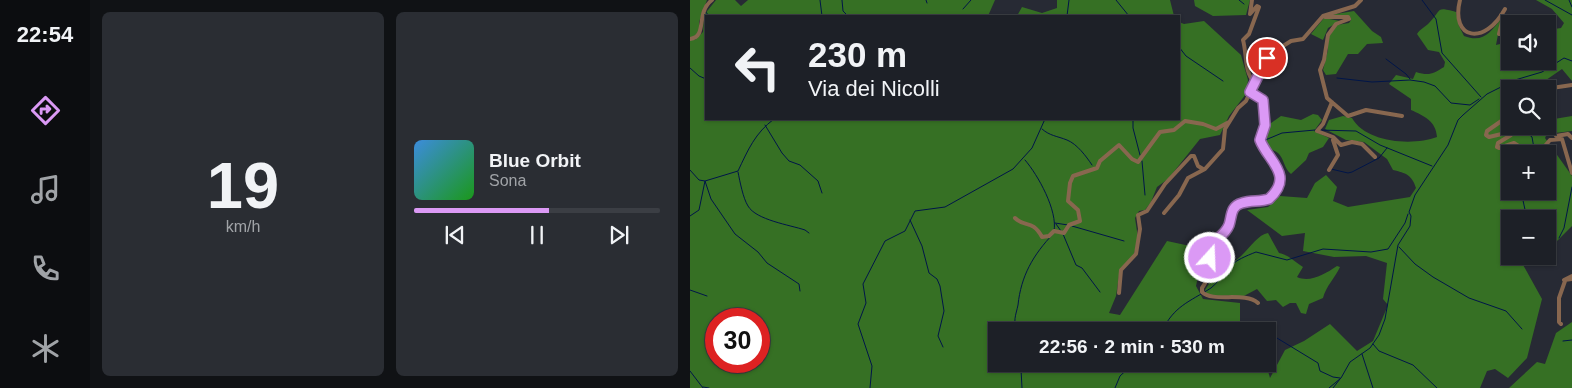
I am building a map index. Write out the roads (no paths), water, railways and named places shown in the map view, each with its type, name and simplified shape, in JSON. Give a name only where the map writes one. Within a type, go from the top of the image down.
[{"type":"street","points":[[690,39],[696,38],[700,34],[700,19],[707,4],[712,0]]},
{"type":"street","points":[[1252,0],[1250,14],[1257,6],[1259,7],[1249,34],[1243,40],[1247,50],[1247,71],[1254,82]]},
{"type":"street","points":[[1164,214],[1179,195],[1188,178],[1205,169],[1224,146],[1224,132],[1250,92],[1262,66],[1272,53],[1291,41],[1303,39],[1323,16],[1355,6],[1362,0]]},
{"type":"street","points":[[1460,0],[1460,23],[1470,33],[1479,35],[1485,33],[1504,9]]},
{"type":"street","points":[[1323,16],[1348,17],[1349,19],[1332,27],[1326,42],[1320,76],[1327,98],[1348,116],[1366,110],[1402,116]]},
{"type":"street","points":[[1556,87],[1572,85]]},
{"type":"street","points":[[1250,92],[1263,100],[1265,125],[1260,140],[1279,169],[1278,184],[1269,199],[1241,203],[1236,206],[1230,215],[1228,227],[1214,239],[1211,246],[1211,273],[1202,288],[1202,292],[1210,297],[1249,298],[1258,303]]},
{"type":"street","points":[[1332,102],[1323,124],[1317,130],[1330,136],[1341,145],[1352,142],[1362,144],[1374,157]]},
{"type":"street","points":[[1015,218],[1032,224],[1038,229],[1042,237],[1049,236],[1054,232],[1064,233],[1069,225],[1080,221],[1078,210],[1068,201],[1070,183],[1073,176],[1097,168],[1100,161],[1119,145],[1132,159],[1138,162],[1160,132],[1174,130],[1185,121],[1203,124],[1216,129],[1230,122]]},
{"type":"street","points":[[1501,121],[1487,131],[1486,135],[1489,137],[1501,134]]},
{"type":"street","points":[[1546,145],[1552,139],[1568,134],[1572,138]]},
{"type":"street","points":[[1501,148],[1497,147],[1498,143],[1511,135]]},
{"type":"street","points":[[1329,170],[1338,155],[1330,136]]},
{"type":"street","points":[[1552,139],[1559,138],[1564,141],[1572,172]]},
{"type":"street","points":[[1119,293],[1121,270],[1136,254],[1140,229],[1138,215],[1147,211],[1165,184],[1191,156],[1194,156],[1198,166],[1205,169]]},
{"type":"street","points":[[1561,324],[1558,308],[1564,281],[1572,277]]},
{"type":"waterway","points":[[820,0],[822,15]]},
{"type":"waterway","points":[[842,0],[843,11],[847,15]]},
{"type":"waterway","points":[[963,9],[971,0]]},
{"type":"waterway","points":[[1067,15],[1069,0]]},
{"type":"waterway","points":[[1116,0],[1128,15]]},
{"type":"waterway","points":[[1239,0],[1244,4]]},
{"type":"waterway","points":[[1422,0],[1436,19],[1442,53],[1481,97]]},
{"type":"waterway","points":[[1545,0],[1572,15]]},
{"type":"waterway","points":[[1569,0],[1572,7]]},
{"type":"waterway","points":[[705,11],[708,15]]},
{"type":"waterway","points":[[1180,48],[1186,56],[1223,81]]},
{"type":"waterway","points":[[1329,388],[1341,378],[1350,362],[1370,348],[1379,335],[1385,319],[1398,245],[1410,226],[1411,216],[1409,212],[1415,195],[1448,145],[1458,120],[1487,94],[1515,80],[1542,72],[1564,58],[1572,61]]},
{"type":"waterway","points":[[1386,59],[1410,79]]},
{"type":"waterway","points":[[690,68],[705,79]]},
{"type":"waterway","points":[[1337,78],[1372,82],[1410,80],[1424,82],[1435,86],[1451,103],[1470,105],[1479,99]]},
{"type":"waterway","points":[[690,216],[699,210],[705,181],[738,171],[757,136],[773,120]]},
{"type":"waterway","points":[[870,388],[872,366],[858,324],[866,303],[863,284],[885,241],[905,231],[915,211],[945,207],[1013,169],[1032,148],[1045,120]]},
{"type":"waterway","points":[[1133,120],[1133,128],[1140,155]]},
{"type":"waterway","points":[[765,125],[782,153],[789,161],[800,165],[818,181],[822,193]]},
{"type":"waterway","points":[[1042,129],[1051,135],[1074,144],[1092,165]]},
{"type":"waterway","points":[[1263,141],[1282,133],[1315,130]]},
{"type":"waterway","points":[[1319,130],[1356,131],[1380,145],[1432,166]]},
{"type":"waterway","points":[[1530,135],[1532,137],[1533,145]]},
{"type":"waterway","points":[[1331,169],[1348,173],[1352,172],[1379,158],[1387,148]]},
{"type":"waterway","points":[[1025,160],[1046,194],[1053,214],[1054,231]]},
{"type":"waterway","points":[[1142,161],[1145,195]]},
{"type":"waterway","points":[[690,170],[699,180],[705,181],[711,199],[735,234],[758,252],[767,263],[799,284],[800,291]]},
{"type":"waterway","points":[[738,172],[745,199],[752,211],[758,215],[809,233]]},
{"type":"waterway","points":[[1559,238],[1564,228],[1572,187]]},
{"type":"waterway","points":[[1523,200],[1525,210]]},
{"type":"waterway","points":[[1168,322],[1177,310],[1216,284],[1235,262],[1256,252],[1287,260],[1323,249],[1371,252],[1388,249],[1405,223],[1408,214]]},
{"type":"waterway","points":[[910,220],[922,246],[929,273],[937,279],[940,286],[944,311],[938,336],[943,347]]},
{"type":"waterway","points":[[1055,223],[1068,225]]},
{"type":"waterway","points":[[1056,224],[1061,231]]},
{"type":"waterway","points":[[1072,226],[1124,241]]},
{"type":"waterway","points":[[1015,322],[1025,275],[1034,258],[1053,234]]},
{"type":"waterway","points":[[1063,234],[1076,265],[1082,268],[1100,292]]},
{"type":"waterway","points":[[1399,247],[1415,264],[1433,277],[1469,298],[1506,311],[1522,329]]},
{"type":"waterway","points":[[690,290],[707,296]]},
{"type":"waterway","points":[[1276,337],[1318,363],[1320,371],[1340,378]]},
{"type":"waterway","points":[[1563,341],[1572,340]]},
{"type":"waterway","points":[[1373,344],[1379,351],[1413,365],[1437,388]]},
{"type":"waterway","points":[[1362,354],[1373,388]]},
{"type":"waterway","points":[[690,371],[703,388]]},
{"type":"waterway","points":[[1021,372],[1022,388]]},
{"type":"waterway","points":[[1115,388],[1120,376],[1124,372]]},
{"type":"waterway","points":[[1333,388],[1340,379]]},
{"type":"waterway","points":[[703,387],[709,388]]}]
